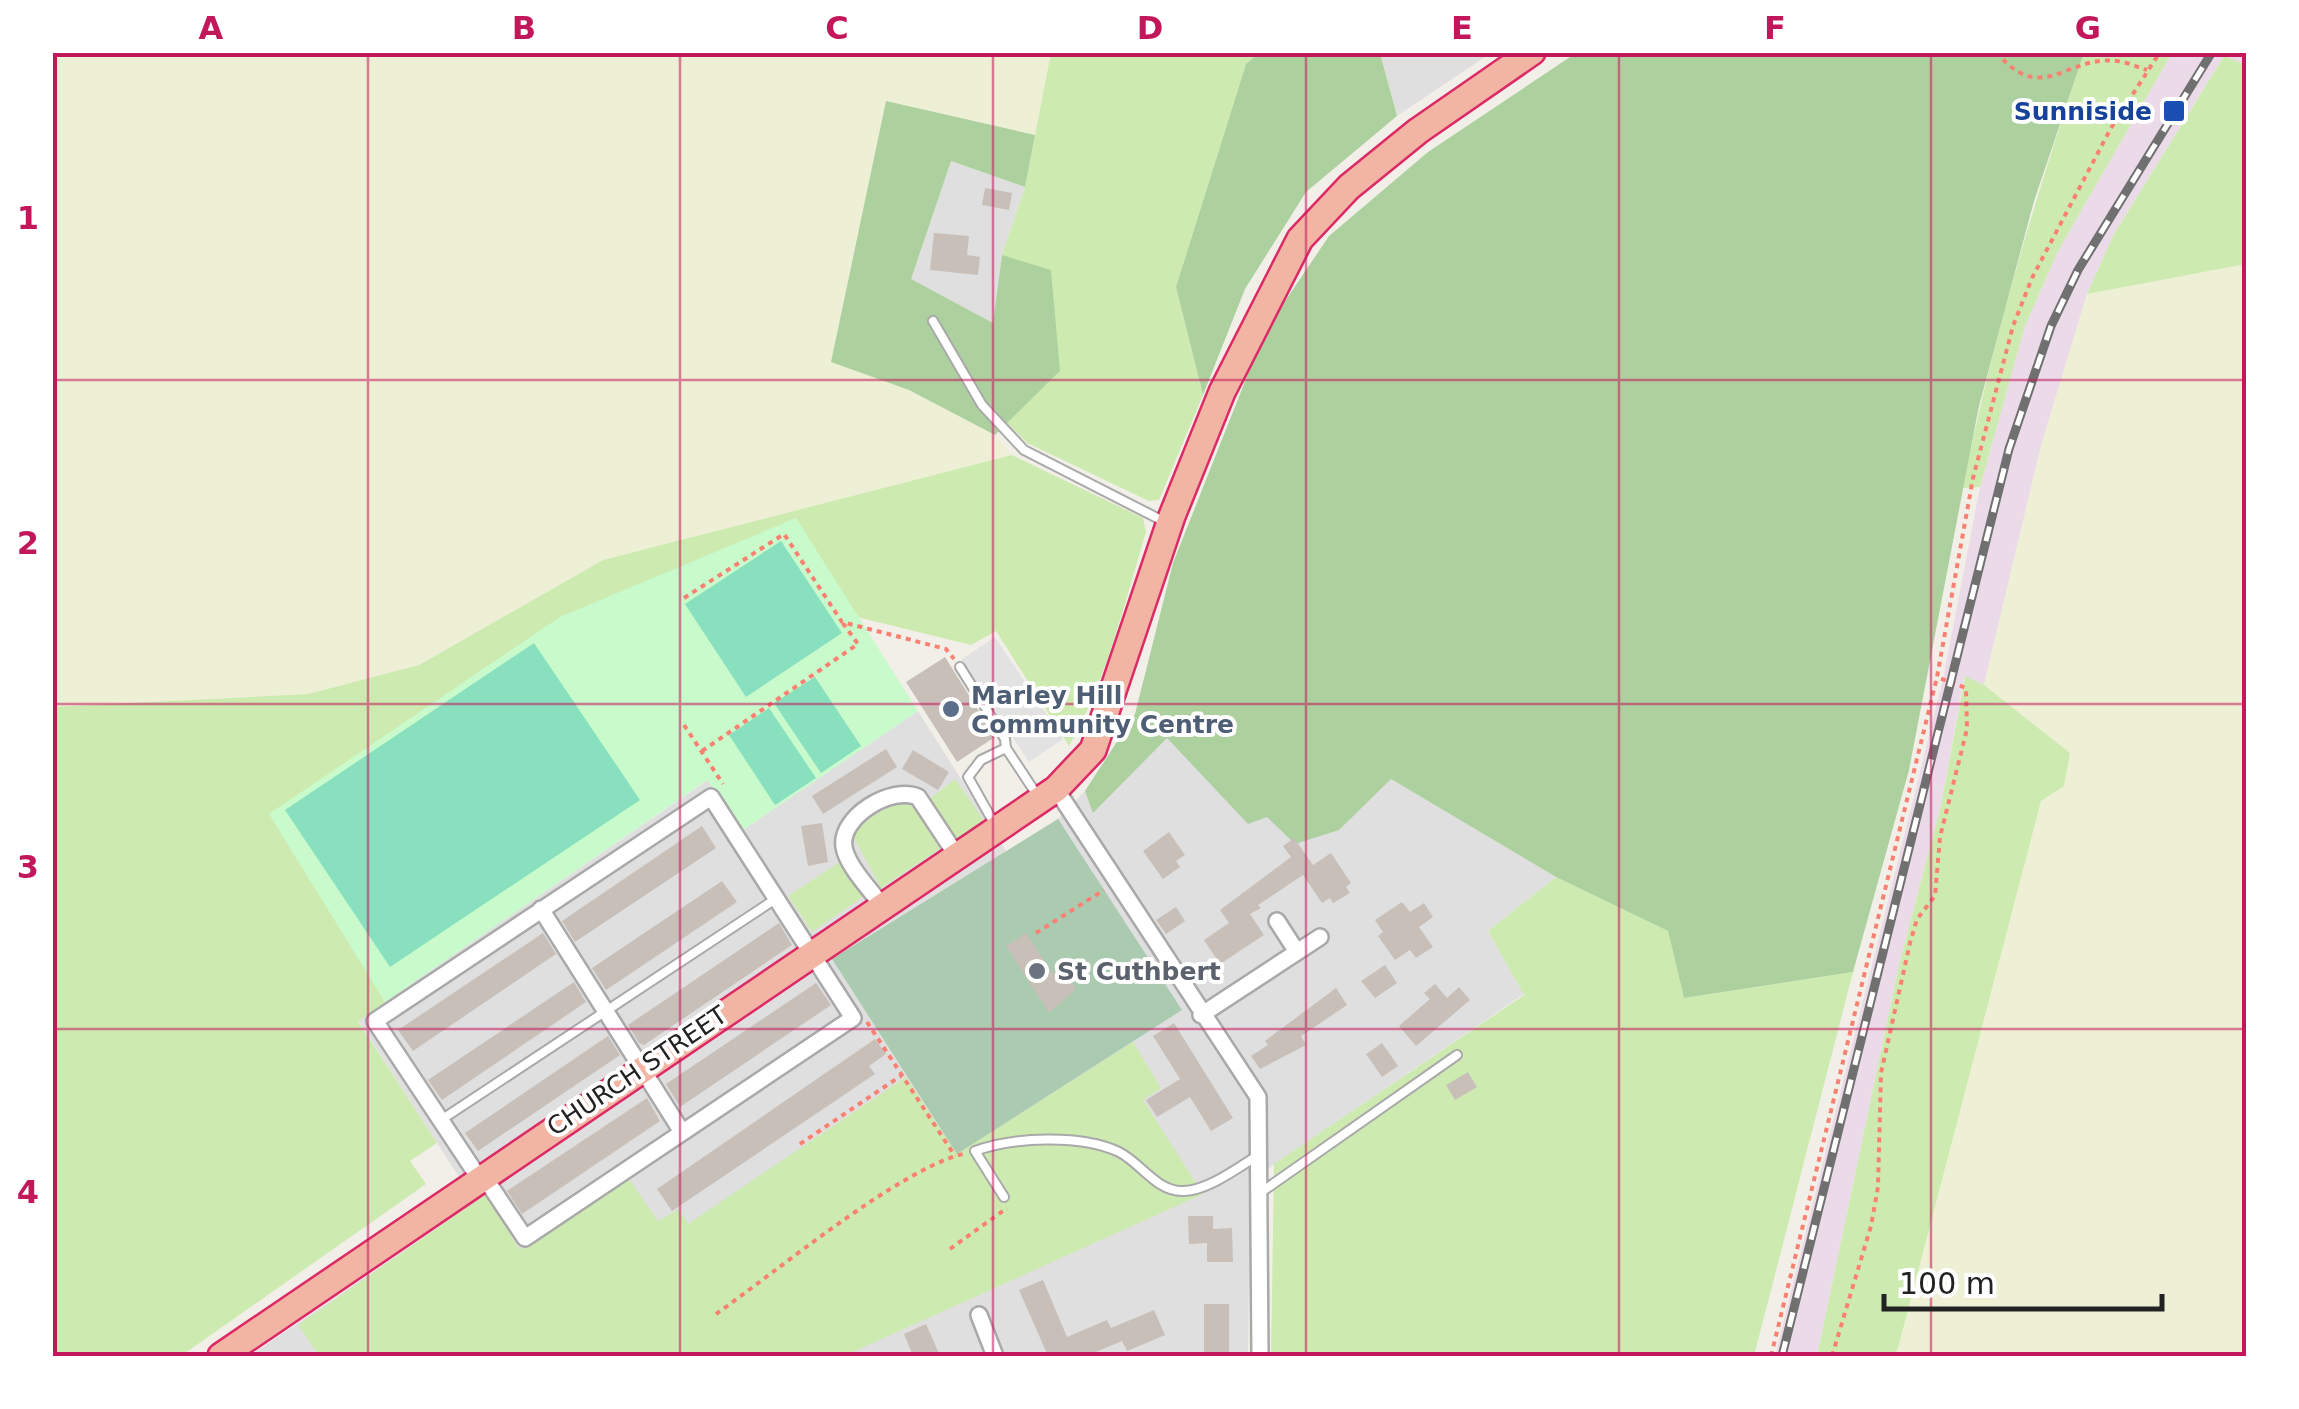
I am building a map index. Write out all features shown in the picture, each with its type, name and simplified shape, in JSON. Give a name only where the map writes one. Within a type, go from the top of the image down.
[{"type":"highway","name":"CHURCH STREET","points":[[221,1356],[1048,794],[1092,750],[1099,735],[1169,524],[1222,392],[1300,239],[1349,187],[1418,131],[1532,52]]},
{"type":"street","points":[[883,907],[844,852],[844,833],[850,821],[894,795],[909,793],[918,797],[957,856]]},
{"type":"street","points":[[1048,794],[1116,882],[1258,1097],[1260,1356]]},
{"type":"street","points":[[711,797],[853,1018],[524,1238],[375,1021],[541,909],[711,797]]},
{"type":"street","points":[[541,909],[610,1012],[682,1132]]},
{"type":"street","points":[[1276,921],[1297,952]]},
{"type":"street","points":[[1201,1015],[1320,937]]},
{"type":"street","points":[[978,1315],[996,1356]]},
{"type":"lane","points":[[933,322],[982,405],[1024,450],[1169,524]]},
{"type":"lane","points":[[960,667],[1006,739],[1006,748],[1048,794]]},
{"type":"lane","points":[[998,828],[968,777],[982,760],[1006,748]]},
{"type":"lane","points":[[441,1120],[778,898]]},
{"type":"lane","points":[[1260,1194],[1457,1055]]},
{"type":"lane","points":[[1004,1197],[975,1151],[994,1144],[1092,1143],[1128,1158],[1165,1188],[1185,1192],[1259,1155]]},
{"type":"path","points":[[1996,52],[2012,71],[2026,78],[2048,78],[2095,62],[2118,60],[2147,70]]},
{"type":"path","points":[[1771,1356],[1937,677],[1973,478],[2013,326],[2032,278],[2111,128],[2160,52]]},
{"type":"path","points":[[684,598],[784,534],[858,644],[702,752]]},
{"type":"path","points":[[842,622],[946,648],[960,667]]},
{"type":"path","points":[[1832,1356],[1872,1226],[1878,1187],[1881,1073],[1910,942],[1918,920],[1935,896],[1940,837],[1967,728],[1966,688],[1937,677]]},
{"type":"path","points":[[684,725],[729,793]]},
{"type":"path","points":[[1036,933],[1116,882]]},
{"type":"path","points":[[853,1018],[866,1020],[955,1156]]},
{"type":"path","points":[[800,1144],[902,1075]]},
{"type":"path","points":[[716,1314],[880,1198],[955,1156],[975,1151]]},
{"type":"path","points":[[950,1249],[1007,1209],[1004,1197]]},
{"type":"shaded area","points":[[1380,52],[1491,53],[1397,116]]},
{"type":"shaded area","points":[[2172,53],[2246,53],[2246,65],[2223,57],[2114,234],[2087,294],[2041,446],[1984,685],[1964,677],[1941,805],[1899,965],[1817,1356],[1775,1356],[1943,679],[1980,487],[2025,326],[2058,251]]},
{"type":"shaded area","points":[[951,161],[1025,187],[1002,255],[993,323],[910,279]]},
{"type":"shaded area","points":[[995,637],[1063,739],[1029,762],[961,660]]},
{"type":"shaded area","points":[[918,711],[1007,852],[1058,819],[1085,791],[1135,714],[1391,779],[1556,877],[1488,931],[1524,994],[1250,1181],[1248,1356],[250,1356],[475,1202],[358,1020],[708,780],[743,830]]},
{"type":"green space","points":[[1260,52],[1380,53],[1397,116],[1306,192],[1245,289],[1203,395],[1176,287],[1246,64]]},
{"type":"green space","points":[[52,53],[1051,53],[1035,135],[886,101],[831,361],[909,390],[995,435],[1012,455],[603,560],[418,665],[308,694],[53,707]]},
{"type":"green space","points":[[1051,53],[1260,53],[1246,64],[1176,287],[1203,395],[1159,500],[1149,501],[1027,443],[1007,423],[1060,371],[1002,255],[1025,187]]},
{"type":"green space","points":[[1576,53],[2084,53],[2034,201],[1979,406],[1909,770],[1853,972],[1684,998],[1668,931],[1556,877],[1391,779],[1339,830],[1295,844],[1267,817],[1248,824],[1167,738],[1093,813],[1085,791],[1135,714],[1173,563],[1265,331],[1329,236],[1428,152]]},
{"type":"green space","points":[[2084,53],[2172,53],[2058,251],[2025,326],[1980,487],[1963,488],[2016,268]]},
{"type":"green space","points":[[2224,56],[2246,65],[2246,264],[2087,294],[2114,234]]},
{"type":"green space","points":[[886,101],[1035,135],[1025,187],[951,161],[911,279],[993,323],[1002,255],[1051,270],[1060,371],[995,435],[909,390],[831,362]]},
{"type":"green space","points":[[2246,264],[2246,1356],[1894,1356],[2041,801],[2064,786],[2070,753],[1984,685],[2041,446],[2087,294]]},
{"type":"green space","points":[[1012,455],[1143,518],[1146,532],[1104,668],[1069,746],[996,631],[971,645],[857,617],[850,606],[622,594],[560,617],[348,938],[385,1002],[358,1021],[437,1143],[410,1161],[426,1184],[181,1356],[53,1356],[52,707],[308,694],[419,665],[603,560]]},
{"type":"green space","points":[[796,518],[918,711],[743,830],[707,780],[385,1002],[269,814],[560,617]]},
{"type":"green space","points":[[781,541],[842,633],[746,697],[685,604]]},
{"type":"green space","points":[[534,643],[640,800],[390,967],[285,810]]},
{"type":"green space","points":[[1965,676],[1984,685],[2070,753],[2064,786],[2041,801],[1898,1348],[1894,1356],[1817,1356],[1899,965],[1941,805]]},
{"type":"green space","points":[[815,677],[861,746],[821,773],[774,703]]},
{"type":"green space","points":[[769,708],[816,778],[775,805],[729,735]]},
{"type":"green space","points":[[955,779],[985,822],[956,842],[927,801]]},
{"type":"green space","points":[[899,802],[912,804],[940,849],[881,888],[852,834],[855,826]]},
{"type":"green space","points":[[1058,819],[1182,1010],[957,1154],[832,959]]},
{"type":"green space","points":[[841,861],[864,896],[812,932],[788,896]]},
{"type":"green space","points":[[1556,877],[1668,931],[1684,998],[1853,972],[1754,1356],[1271,1356],[1274,1164],[1524,995],[1488,931]]},
{"type":"green space","points":[[1133,1042],[1161,1088],[1143,1100],[1203,1194],[844,1356],[319,1356],[298,1325],[485,1195],[520,1250],[629,1179],[658,1221],[679,1209],[688,1224],[906,1077],[957,1154]]},
{"type":"building","points":[[985,188],[1012,193],[1009,210],[982,205]]},
{"type":"building","points":[[934,233],[969,236],[967,255],[980,257],[978,275],[930,270]]},
{"type":"building","name":"Marley Hill Community Centre","points":[[945,657],[995,737],[957,762],[906,682]]},
{"type":"building","points":[[886,749],[897,767],[823,814],[812,796]]},
{"type":"building","points":[[913,750],[949,772],[938,790],[902,769]]},
{"type":"building","points":[[822,823],[828,862],[808,866],[801,826]]},
{"type":"building","points":[[702,826],[716,848],[575,942],[562,921]]},
{"type":"building","points":[[1169,832],[1185,855],[1176,861],[1180,867],[1163,879],[1143,851]]},
{"type":"building","points":[[1294,838],[1313,865],[1331,853],[1351,883],[1346,887],[1350,893],[1333,903],[1330,898],[1322,903],[1303,875],[1258,905],[1261,908],[1250,914],[1264,935],[1220,964],[1204,940],[1229,923],[1220,910],[1291,857],[1283,846]]},
{"type":"building","points":[[722,881],[737,902],[606,990],[592,968]]},
{"type":"building","points":[[1402,902],[1410,912],[1424,903],[1433,917],[1419,927],[1433,947],[1416,958],[1410,950],[1395,960],[1378,936],[1383,932],[1375,920]]},
{"type":"building","points":[[1176,907],[1185,921],[1166,934],[1156,920]]},
{"type":"building","points":[[779,923],[792,945],[644,1045],[639,1043],[628,1025]]},
{"type":"building","points":[[543,933],[556,954],[413,1051],[398,1030]]},
{"type":"building","name":"St Cuthbert","points":[[1026,933],[1053,974],[1063,968],[1076,989],[1049,1013],[1006,946]]},
{"type":"building","points":[[1385,965],[1397,983],[1375,998],[1361,981]]},
{"type":"building","points":[[574,982],[586,1002],[442,1100],[428,1080]]},
{"type":"building","points":[[816,983],[831,1005],[680,1107],[666,1084]]},
{"type":"building","points":[[1435,984],[1447,998],[1459,987],[1470,1000],[1416,1046],[1399,1026],[1430,999],[1424,993]]},
{"type":"building","points":[[1336,988],[1347,1005],[1301,1036],[1306,1045],[1260,1069],[1251,1056],[1268,1045],[1265,1041]]},
{"type":"building","points":[[1174,1023],[1233,1118],[1211,1131],[1190,1097],[1157,1117],[1146,1100],[1180,1079],[1153,1036]]},
{"type":"building","points":[[608,1036],[620,1055],[478,1151],[465,1133]]},
{"type":"building","points":[[875,1039],[886,1054],[869,1066],[875,1074],[672,1211],[657,1189]]},
{"type":"building","points":[[1382,1043],[1398,1066],[1382,1077],[1366,1054]]},
{"type":"building","points":[[1468,1072],[1477,1087],[1455,1100],[1446,1085]]},
{"type":"building","points":[[647,1098],[660,1121],[522,1214],[507,1191]]},
{"type":"building","points":[[1188,1216],[1213,1216],[1213,1229],[1232,1228],[1233,1262],[1207,1262],[1207,1243],[1189,1244]]},
{"type":"building","points":[[1043,1280],[1067,1337],[1107,1320],[1111,1328],[1154,1310],[1165,1335],[1127,1351],[1122,1341],[1086,1356],[1048,1356],[1019,1290]]},
{"type":"building","points":[[1204,1304],[1229,1304],[1229,1356],[1204,1356]]},
{"type":"building","points":[[926,1324],[940,1356],[914,1356],[911,1351],[904,1334]]},
{"type":"railway","points":[[1782,1356],[2009,449],[2051,326],[2078,270],[2212,52]]},
{"type":"place","name":"Sunniside","points":[[2174,111]]},
{"type":"place","name":"Marley Hill Community Centre","points":[[951,709]]},
{"type":"place","name":"St Cuthbert","points":[[1037,971]]}]
